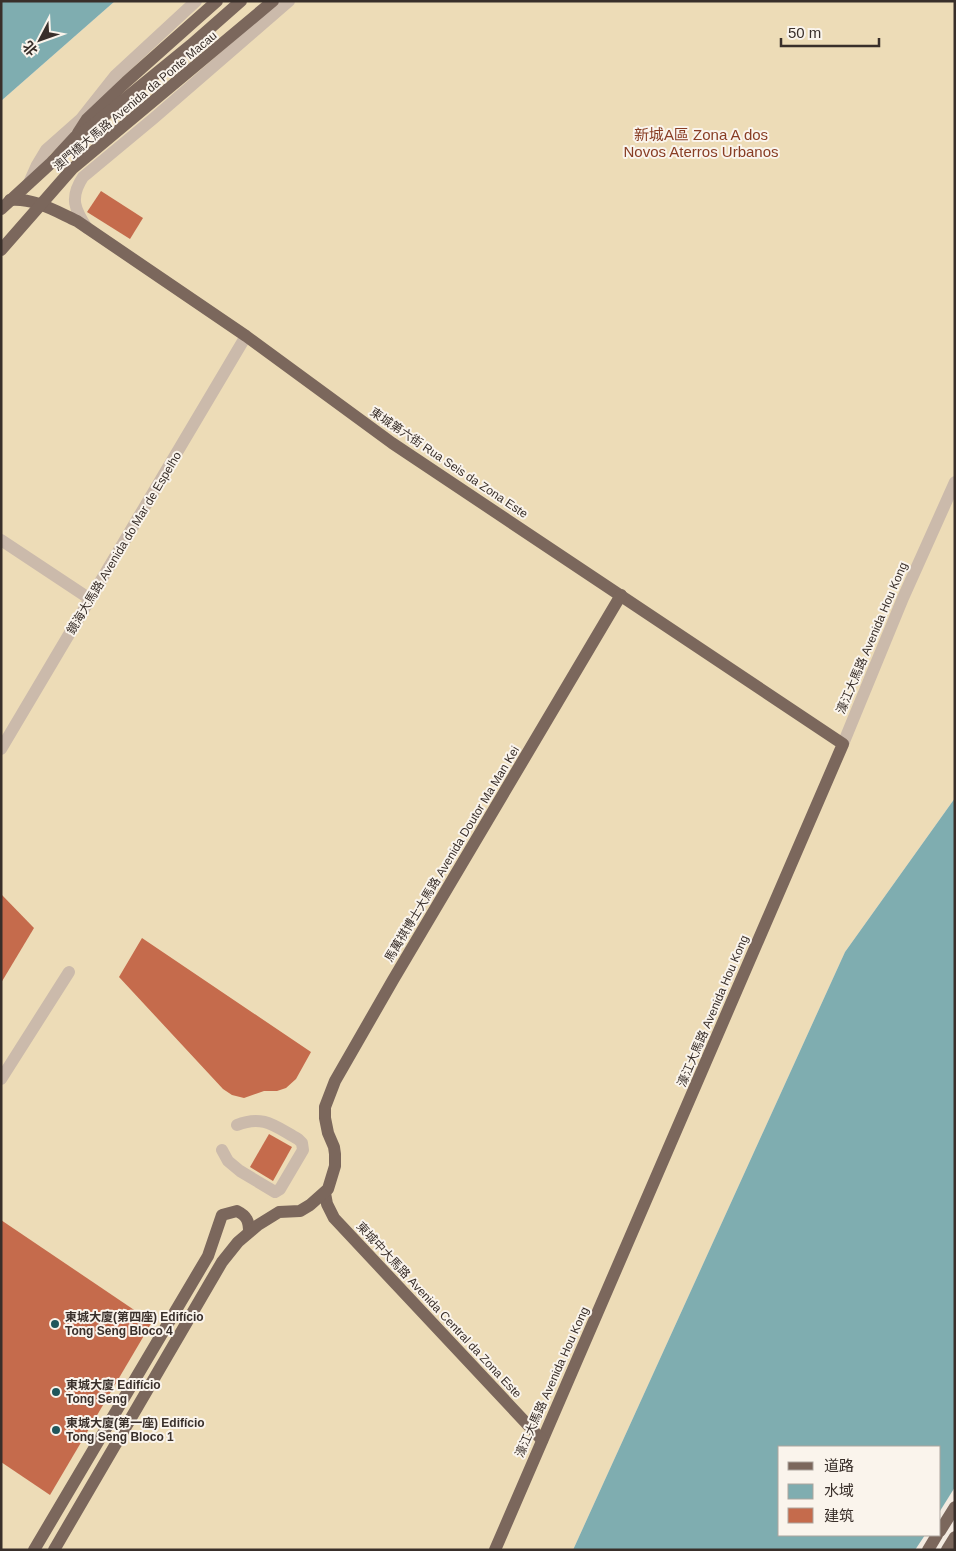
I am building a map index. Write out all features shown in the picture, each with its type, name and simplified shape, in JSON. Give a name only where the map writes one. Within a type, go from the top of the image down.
[{"type":"main road","name":"澳門橋大馬路 Avenida da Ponte Macau","points":[[6,205],[50,164],[75,137],[108,113],[242,1]]},
{"type":"main road","name":"澳門橋大馬路 Avenida da Ponte Macau","points":[[1,250],[72,169],[273,1]]},
{"type":"main road","points":[[75,137],[86,119],[213,5]]},
{"type":"main road","name":"東城第六街 Rua Seis da Zona Este","points":[[6,205],[25,199],[41,204],[87,228],[246,336],[392,443],[842,744]]},
{"type":"main road","name":"馬萬祺博士大馬路 Avenida Doutor Ma Man Kei","points":[[325,1193],[332,1181],[335,1166],[334,1147],[328,1133],[325,1106],[335,1082],[393,980],[621,595]]},
{"type":"main road","name":"濠江大馬路 Avenida Hou Kong","points":[[495,1550],[842,744]]},
{"type":"main road","points":[[54,1550],[222,1262],[249,1232],[263,1222],[279,1212],[300,1210],[325,1193]]},
{"type":"main road","name":"東城中大馬路 Avenida Central da Zona Este","points":[[325,1193],[327,1204],[334,1218],[542,1440]]},
{"type":"main road","points":[[34,1550],[208,1256],[222,1215],[237,1211],[245,1215],[249,1222],[249,1232]]},
{"type":"main road","points":[[941,1529],[955,1507]]},
{"type":"main road","points":[[928,1550],[937,1536]]},
{"type":"main road","points":[[947,1550],[955,1537]]},
{"type":"street","points":[[29,183],[36,165],[46,150],[81,119],[120,71],[196,1]]},
{"type":"street","points":[[87,228],[76,209],[76,189],[83,177],[289,1]]},
{"type":"street","name":"鏡海大馬路 Avenida do Mar de Espelho","points":[[1,749],[246,336]]},
{"type":"street","name":"濠江大馬路 Avenida Hou Kong","points":[[842,744],[903,598],[955,482]]},
{"type":"street","points":[[1,540],[90,599]]},
{"type":"street","points":[[1,1080],[69,972]]},
{"type":"street","points":[[222,1150],[228,1161],[240,1171],[275,1192],[280,1189],[302,1150],[302,1143],[298,1139],[270,1124],[250,1120],[237,1124]]},
{"type":"sand","points":[[115,1],[955,1],[955,798],[845,952],[573,1550],[1,1550],[1,101]]},
{"type":"water","points":[[1,1],[115,1],[1,101]]},
{"type":"water","points":[[955,798],[955,1550],[573,1550],[845,952]]},
{"type":"pier","points":[[955,1487],[955,1550],[915,1550],[924,1536],[941,1536],[941,1509]]},
{"type":"building","points":[[101,191],[143,218],[130,239],[87,212]]},
{"type":"building","points":[[1,894],[34,928],[1,983]]},
{"type":"building","points":[[142,938],[311,1052],[296,1079],[286,1088],[277,1091],[264,1091],[244,1098],[232,1095],[223,1089],[119,977]]},
{"type":"building","points":[[269,1134],[292,1147],[273,1181],[250,1167]]},
{"type":"building","name":"東城大廈 Edifício Tong Seng","points":[[1,1220],[152,1322],[50,1495],[1,1462]]},
{"type":"place","name":"東城大廈(第四座) Edifício Tong Seng Bloco 4","points":[[55,1324]]},
{"type":"place","name":"東城大廈 Edifício Tong Seng","points":[[56,1392]]},
{"type":"place","name":"東城大廈(第一座) Edifício Tong Seng Bloco 1","points":[[56,1430]]},
{"type":"district","name":"新城A區 Zona A dos Novos Aterros Urbanos","points":[[701,144]]}]
